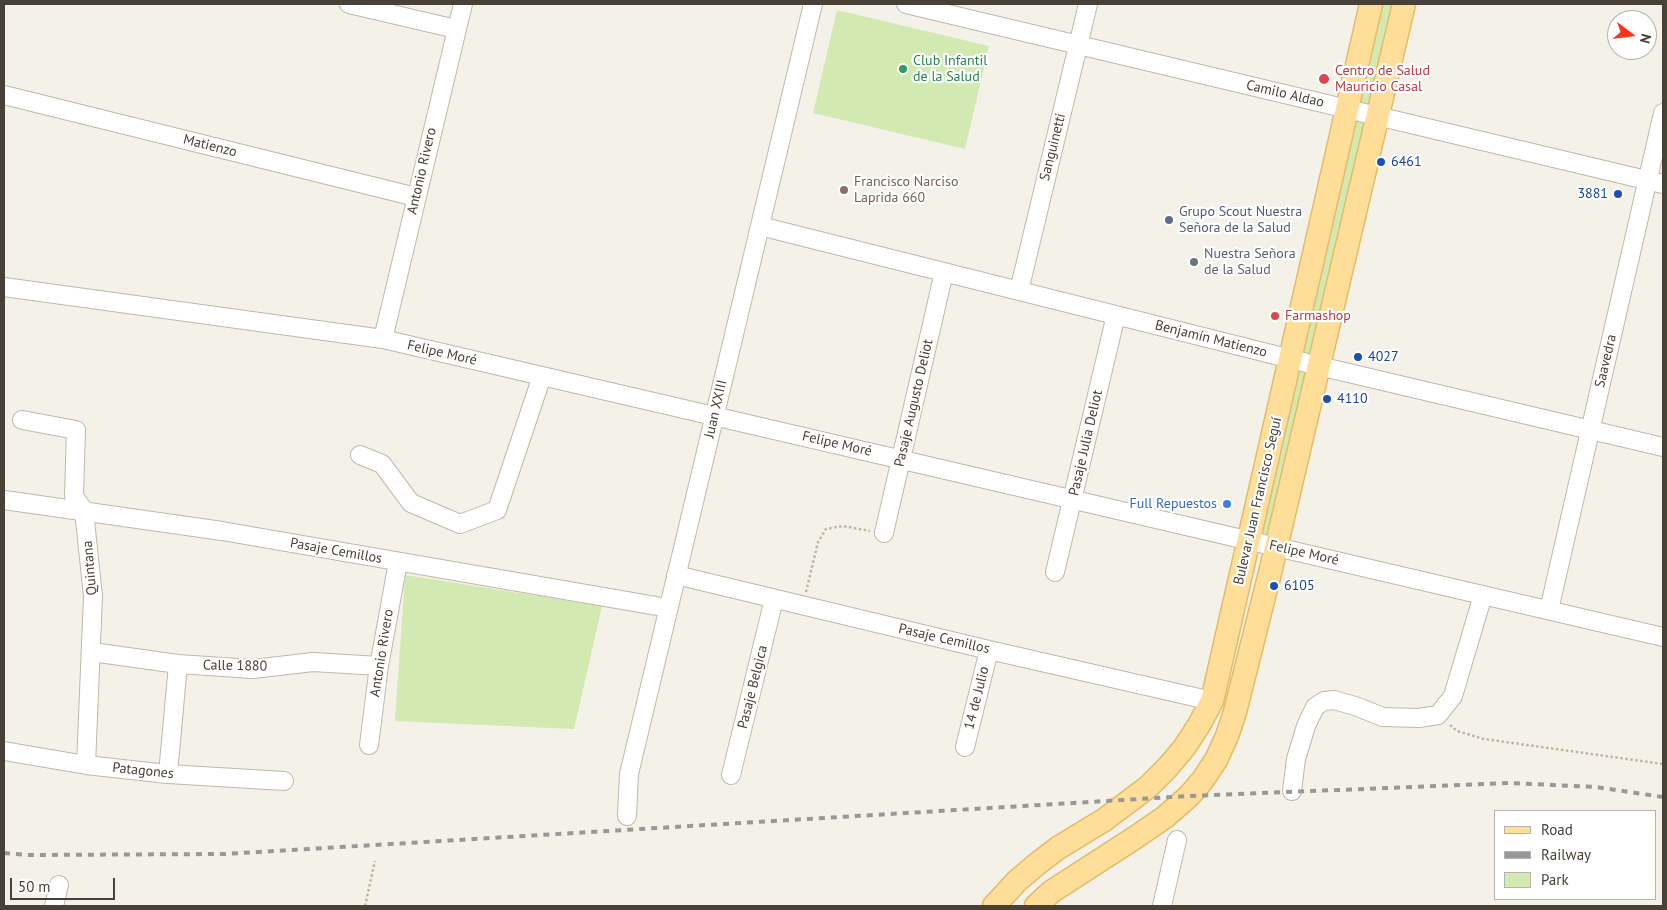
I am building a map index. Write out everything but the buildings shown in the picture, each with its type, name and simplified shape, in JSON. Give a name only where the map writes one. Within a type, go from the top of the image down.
[{"type":"main road","name":"Bulevar Juan Francisco Seguí","points":[[994,906],[1017,881],[1037,864],[1058,848],[1104,820],[1148,788],[1184,748],[1212,701],[1371,4]]},
{"type":"main road","name":"Bulevar Juan Francisco Seguí","points":[[1036,906],[1051,892],[1165,817],[1189,796],[1216,760],[1227,736],[1236,712],[1404,4]]},
{"type":"street","points":[[349,4],[456,29]]},
{"type":"street","name":"Antonio Rivero","points":[[383,339],[463,4]]},
{"type":"street","name":"Juan XXIII","points":[[627,816],[629,774],[812,4]]},
{"type":"street","name":"Camilo Aldao","points":[[906,4],[1656,182]]},
{"type":"street","name":"Sanguinetti","points":[[1018,291],[1088,4]]},
{"type":"street","name":"Matienzo","points":[[4,95],[416,197]]},
{"type":"street","name":"Saavedra","points":[[1549,610],[1590,430],[1656,182],[1663,113]]},
{"type":"street","name":"Benjamín Matienzo","points":[[760,226],[1319,366],[1663,447]]},
{"type":"street","name":"Pasaje Augusto Deliot","points":[[884,533],[944,272]]},
{"type":"street","name":"Felipe Moré","points":[[4,287],[383,339],[1663,637]]},
{"type":"street","name":"Pasaje Julia Deliot","points":[[1055,572],[1116,315]]},
{"type":"street","points":[[360,455],[382,464],[411,503],[460,524],[497,510],[542,376]]},
{"type":"street","name":"Quintana","points":[[22,420],[76,430],[74,496],[84,511],[93,596],[86,765]]},
{"type":"street","name":"Pasaje Cemillos","points":[[4,500],[222,531],[668,608]]},
{"type":"street","name":"Antonio Rivero","points":[[369,745],[379,666],[398,562]]},
{"type":"street","name":"Pasaje Cemillos","points":[[676,575],[1212,701]]},
{"type":"street","points":[[1292,791],[1296,759],[1306,726],[1315,707],[1324,701],[1334,700],[1383,717],[1419,718],[1438,715],[1453,696],[1483,595]]},
{"type":"street","name":"Pasaje Belgica","points":[[731,775],[774,599]]},
{"type":"street","name":"14 de Julio","points":[[965,747],[989,650]]},
{"type":"street","name":"Calle 1880","points":[[92,652],[178,664],[253,669],[313,662],[379,666]]},
{"type":"street","points":[[168,774],[178,664]]},
{"type":"street","name":"Patagones","points":[[4,751],[86,765],[168,774],[284,781]]},
{"type":"street","points":[[1162,906],[1177,840]]},
{"type":"street","points":[[54,906],[59,885]]},
{"type":"path","points":[[802,605],[818,542],[826,528],[843,526],[884,533]]},
{"type":"path","points":[[1438,715],[1457,731],[1484,739],[1663,764]]},
{"type":"path","points":[[365,906],[375,861]]},
{"type":"green space","points":[[1371,4],[1404,4],[1276,546],[1249,540]]},
{"type":"green space","name":"Club Infantil de la Salud","points":[[837,10],[989,46],[965,149],[813,113]]},
{"type":"green space","points":[[405,575],[602,606],[574,729],[395,721]]},
{"type":"railway","points":[[4,853],[29,855],[225,854],[1189,796],[1510,783],[1596,787],[1663,797]]},
{"type":"place","name":"Club Infantil de la Salud","points":[[903,69]]},
{"type":"place","name":"Centro de Salud Mauricio Casal","points":[[1324,79]]},
{"type":"place","name":"6461","points":[[1381,162]]},
{"type":"place","name":"Francisco Narciso Laprida 660","points":[[844,190]]},
{"type":"place","name":"3881","points":[[1618,194]]},
{"type":"place","name":"Grupo Scout Nuestra Señora de la Salud","points":[[1169,220]]},
{"type":"place","name":"Nuestra Señora de la Salud","points":[[1194,262]]},
{"type":"place","name":"Farmashop","points":[[1275,316]]},
{"type":"place","name":"4027","points":[[1358,357]]},
{"type":"place","name":"4110","points":[[1327,399]]},
{"type":"place","name":"Full Repuestos","points":[[1227,504]]},
{"type":"place","name":"6105","points":[[1274,586]]}]
